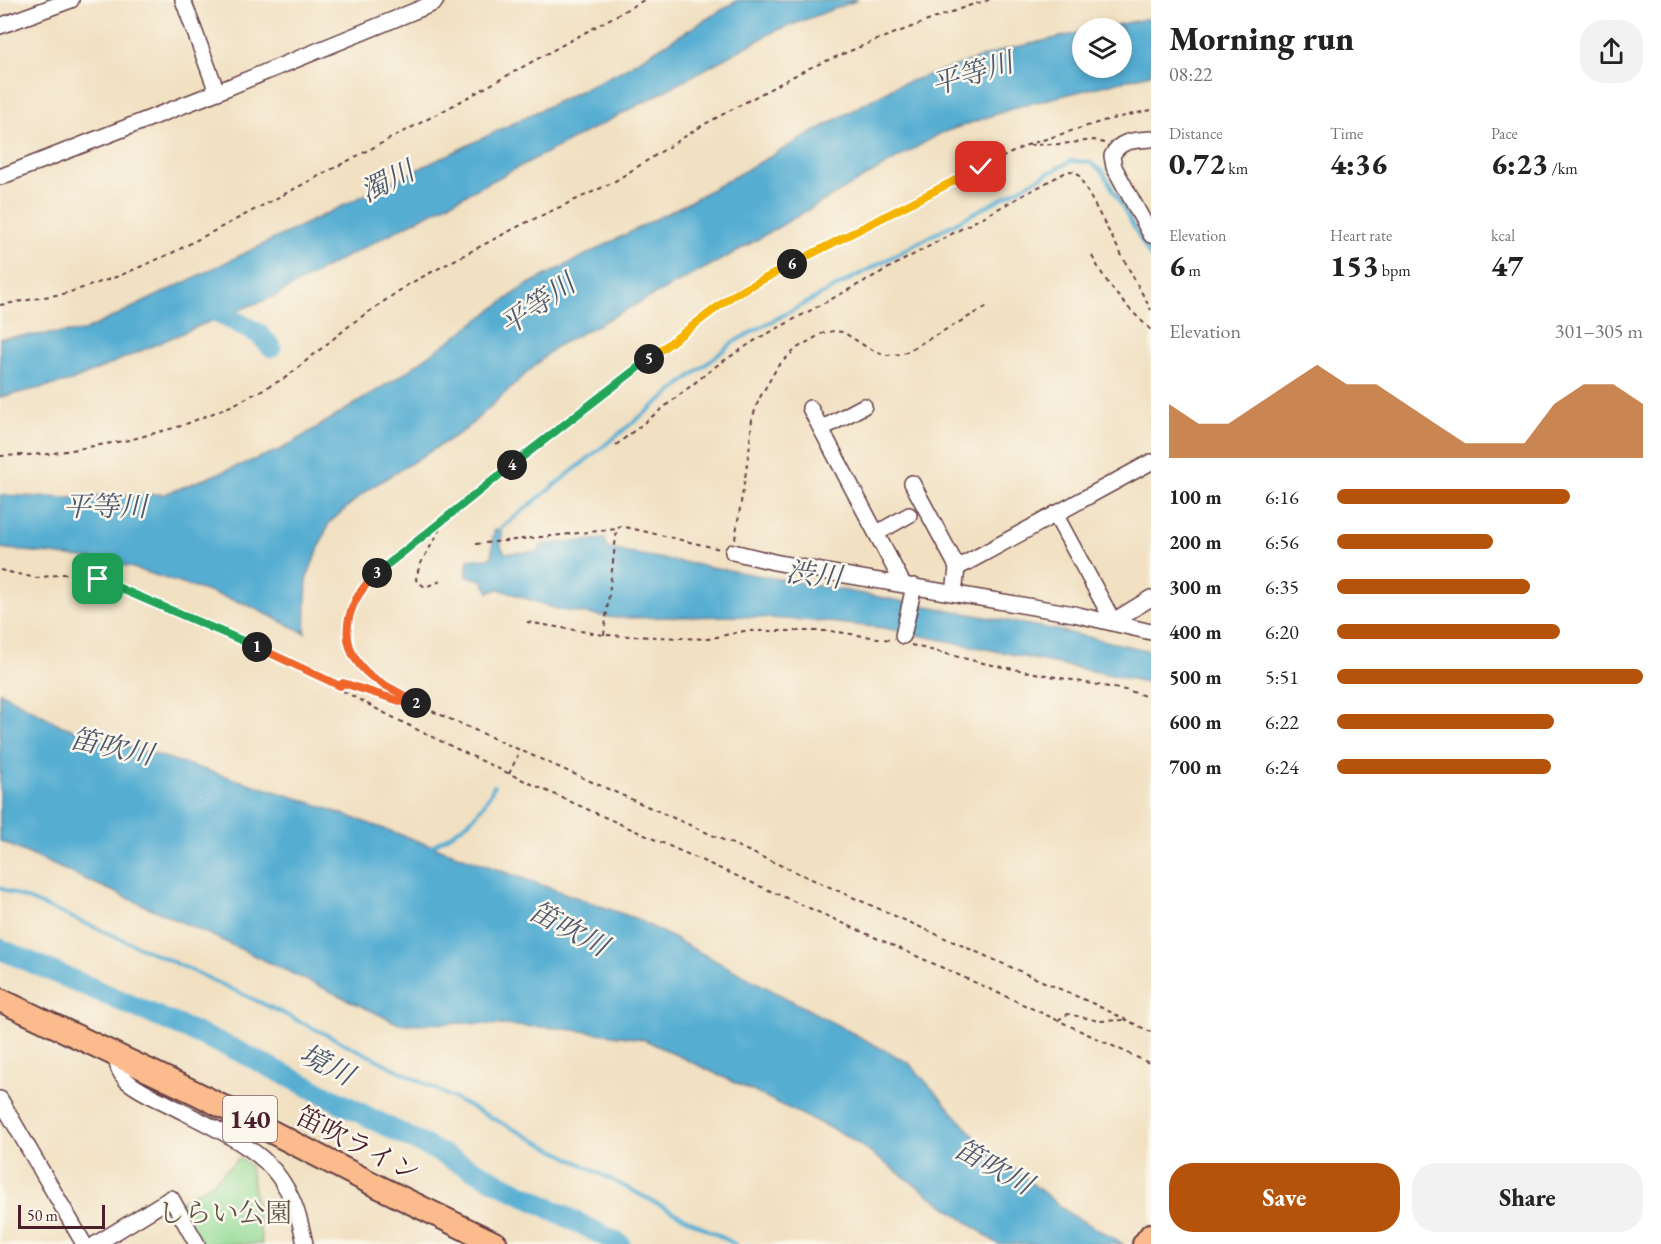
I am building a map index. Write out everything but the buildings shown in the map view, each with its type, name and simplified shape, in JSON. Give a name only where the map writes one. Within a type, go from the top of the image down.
[{"type":"highway","name":"笛吹ライン","points":[[0,1000],[251,1120],[373,1184],[496,1244]]},
{"type":"highway","points":[[1144,1244],[1151,1235]]},
{"type":"street","points":[[0,26],[71,0]]},
{"type":"street","points":[[183,0],[217,92]]},
{"type":"street","points":[[0,177],[217,92],[436,0]]},
{"type":"street","points":[[1151,139],[1122,143],[1114,150],[1112,156],[1114,167],[1151,235]]},
{"type":"street","points":[[821,429],[864,406]]},
{"type":"street","points":[[810,408],[877,533],[910,587],[900,640]]},
{"type":"street","points":[[957,568],[1150,464]]},
{"type":"street","points":[[912,483],[957,568],[954,593]]},
{"type":"street","points":[[1055,514],[1114,623]]},
{"type":"street","points":[[877,533],[909,515]]},
{"type":"street","points":[[733,552],[774,562],[910,587],[1074,614],[1151,632]]},
{"type":"street","points":[[1114,623],[1151,598]]},
{"type":"street","points":[[118,1055],[116,1060],[126,1080],[238,1143],[266,1162],[276,1173],[294,1202],[305,1244]]},
{"type":"street","points":[[0,1099],[84,1244]]},
{"type":"street","points":[[96,1244],[171,1198],[195,1240]]},
{"type":"path","points":[[0,305],[67,293],[119,276],[172,253],[443,111],[644,0]]},
{"type":"path","points":[[0,456],[48,454],[129,440],[181,426],[233,405],[285,378],[354,322],[409,284],[521,225],[612,183],[703,125],[807,69],[874,41],[989,0]]},
{"type":"path","points":[[1151,110],[1103,121],[1027,145],[847,235],[732,296],[372,578],[357,597],[348,620],[349,646],[361,666],[386,686],[416,704],[1094,1004],[1151,1032]]},
{"type":"path","points":[[1027,145],[1094,140],[1105,143],[1114,150]]},
{"type":"path","points":[[616,445],[716,366],[754,341],[1068,171],[1077,172],[1151,310]]},
{"type":"path","points":[[1092,256],[1107,284],[1121,302],[1151,330]]},
{"type":"path","points":[[476,544],[617,529],[621,526],[733,552],[749,453],[752,419],[759,399],[778,366],[797,348],[823,333],[834,331],[843,332],[868,348],[886,355],[902,354],[988,306]]},
{"type":"path","points":[[441,581],[425,586],[416,580],[418,566],[439,532],[442,521]]},
{"type":"path","points":[[604,635],[617,529]]},
{"type":"path","points":[[0,570],[36,578],[77,572],[221,630],[340,686],[343,691],[402,723],[509,774],[1058,1020],[1151,1064]]},
{"type":"path","points":[[527,622],[604,635],[708,639],[744,631],[831,631],[878,636],[987,664],[1151,698]]},
{"type":"path","points":[[340,686],[343,683],[409,704],[416,704]]},
{"type":"path","points":[[509,774],[518,755]]},
{"type":"path","points":[[1058,1020],[1068,1014],[1100,1021],[1125,1020]]},
{"type":"green space","name":"しらい公園","points":[[239,1158],[250,1166],[262,1244],[184,1244],[188,1242],[178,1203],[211,1184]]},
{"type":"water","points":[[738,0],[858,0],[775,31],[275,296],[71,381],[0,397],[0,338],[84,331],[621,71]]},
{"type":"water","name":"平等川","points":[[1151,18],[1151,74],[1020,106],[941,133],[732,254],[555,347],[465,430],[367,490],[329,523],[307,577],[305,633],[246,604],[111,561],[0,548],[0,495],[64,498],[165,494],[282,449],[402,375],[525,286],[689,202],[896,86],[1003,50],[1072,34],[1072,78],[1132,78],[1132,22]]},
{"type":"water","points":[[495,529],[502,533],[501,546],[505,553],[538,552],[541,545],[605,539],[606,548],[624,552],[1061,631],[1151,651],[1151,683],[884,628],[736,616],[616,618],[560,610],[499,589],[489,592],[482,580],[466,576],[468,560],[492,556]]},
{"type":"water","name":"笛吹川","points":[[0,692],[62,726],[300,799],[637,919],[909,1063],[976,1138],[1070,1214],[1123,1244],[998,1244],[847,1136],[643,1039],[559,1028],[464,1023],[399,1024],[215,937],[0,841]]},
{"type":"waterway","points":[[498,534],[501,528],[735,341],[1071,161],[1089,162],[1103,172],[1151,258]]},
{"type":"waterway","name":"渋川","points":[[201,303],[259,334],[271,347]]},
{"type":"waterway","points":[[429,848],[468,823],[482,807],[494,786]]},
{"type":"waterway","points":[[0,888],[94,927],[280,1012],[463,1103],[735,1244]]},
{"type":"waterway","name":"境川","points":[[0,949],[236,1050],[620,1244]]},
{"type":"route","points":[[98,579],[221,630],[340,686],[343,683],[409,704],[416,704],[371,676],[354,657],[349,646],[347,633],[352,606],[361,589],[384,566],[623,378],[732,296],[981,167]]},
{"type":"water label","name":"濁川","points":[[387,181]]}]
